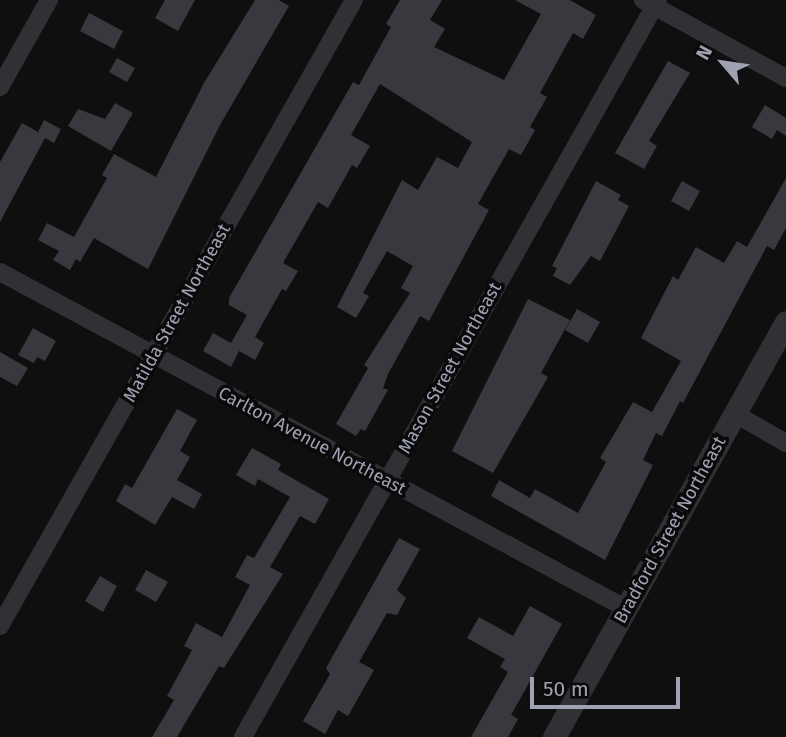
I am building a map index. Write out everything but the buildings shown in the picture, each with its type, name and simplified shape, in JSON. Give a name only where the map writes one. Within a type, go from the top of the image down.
[{"type":"street","points":[[0,87],[49,0]]},
{"type":"street","name":"Matilda Street Northeast","points":[[0,626],[354,0]]},
{"type":"street","points":[[652,2],[786,78]]},
{"type":"street","name":"Mason Street Northeast","points":[[243,737],[652,2]]},
{"type":"street","name":"Carlton Avenue Northeast","points":[[0,272],[625,608]]},
{"type":"street","name":"Bradford Street Northeast","points":[[554,737],[786,322]]},
{"type":"street","points":[[735,414],[786,443]]}]
